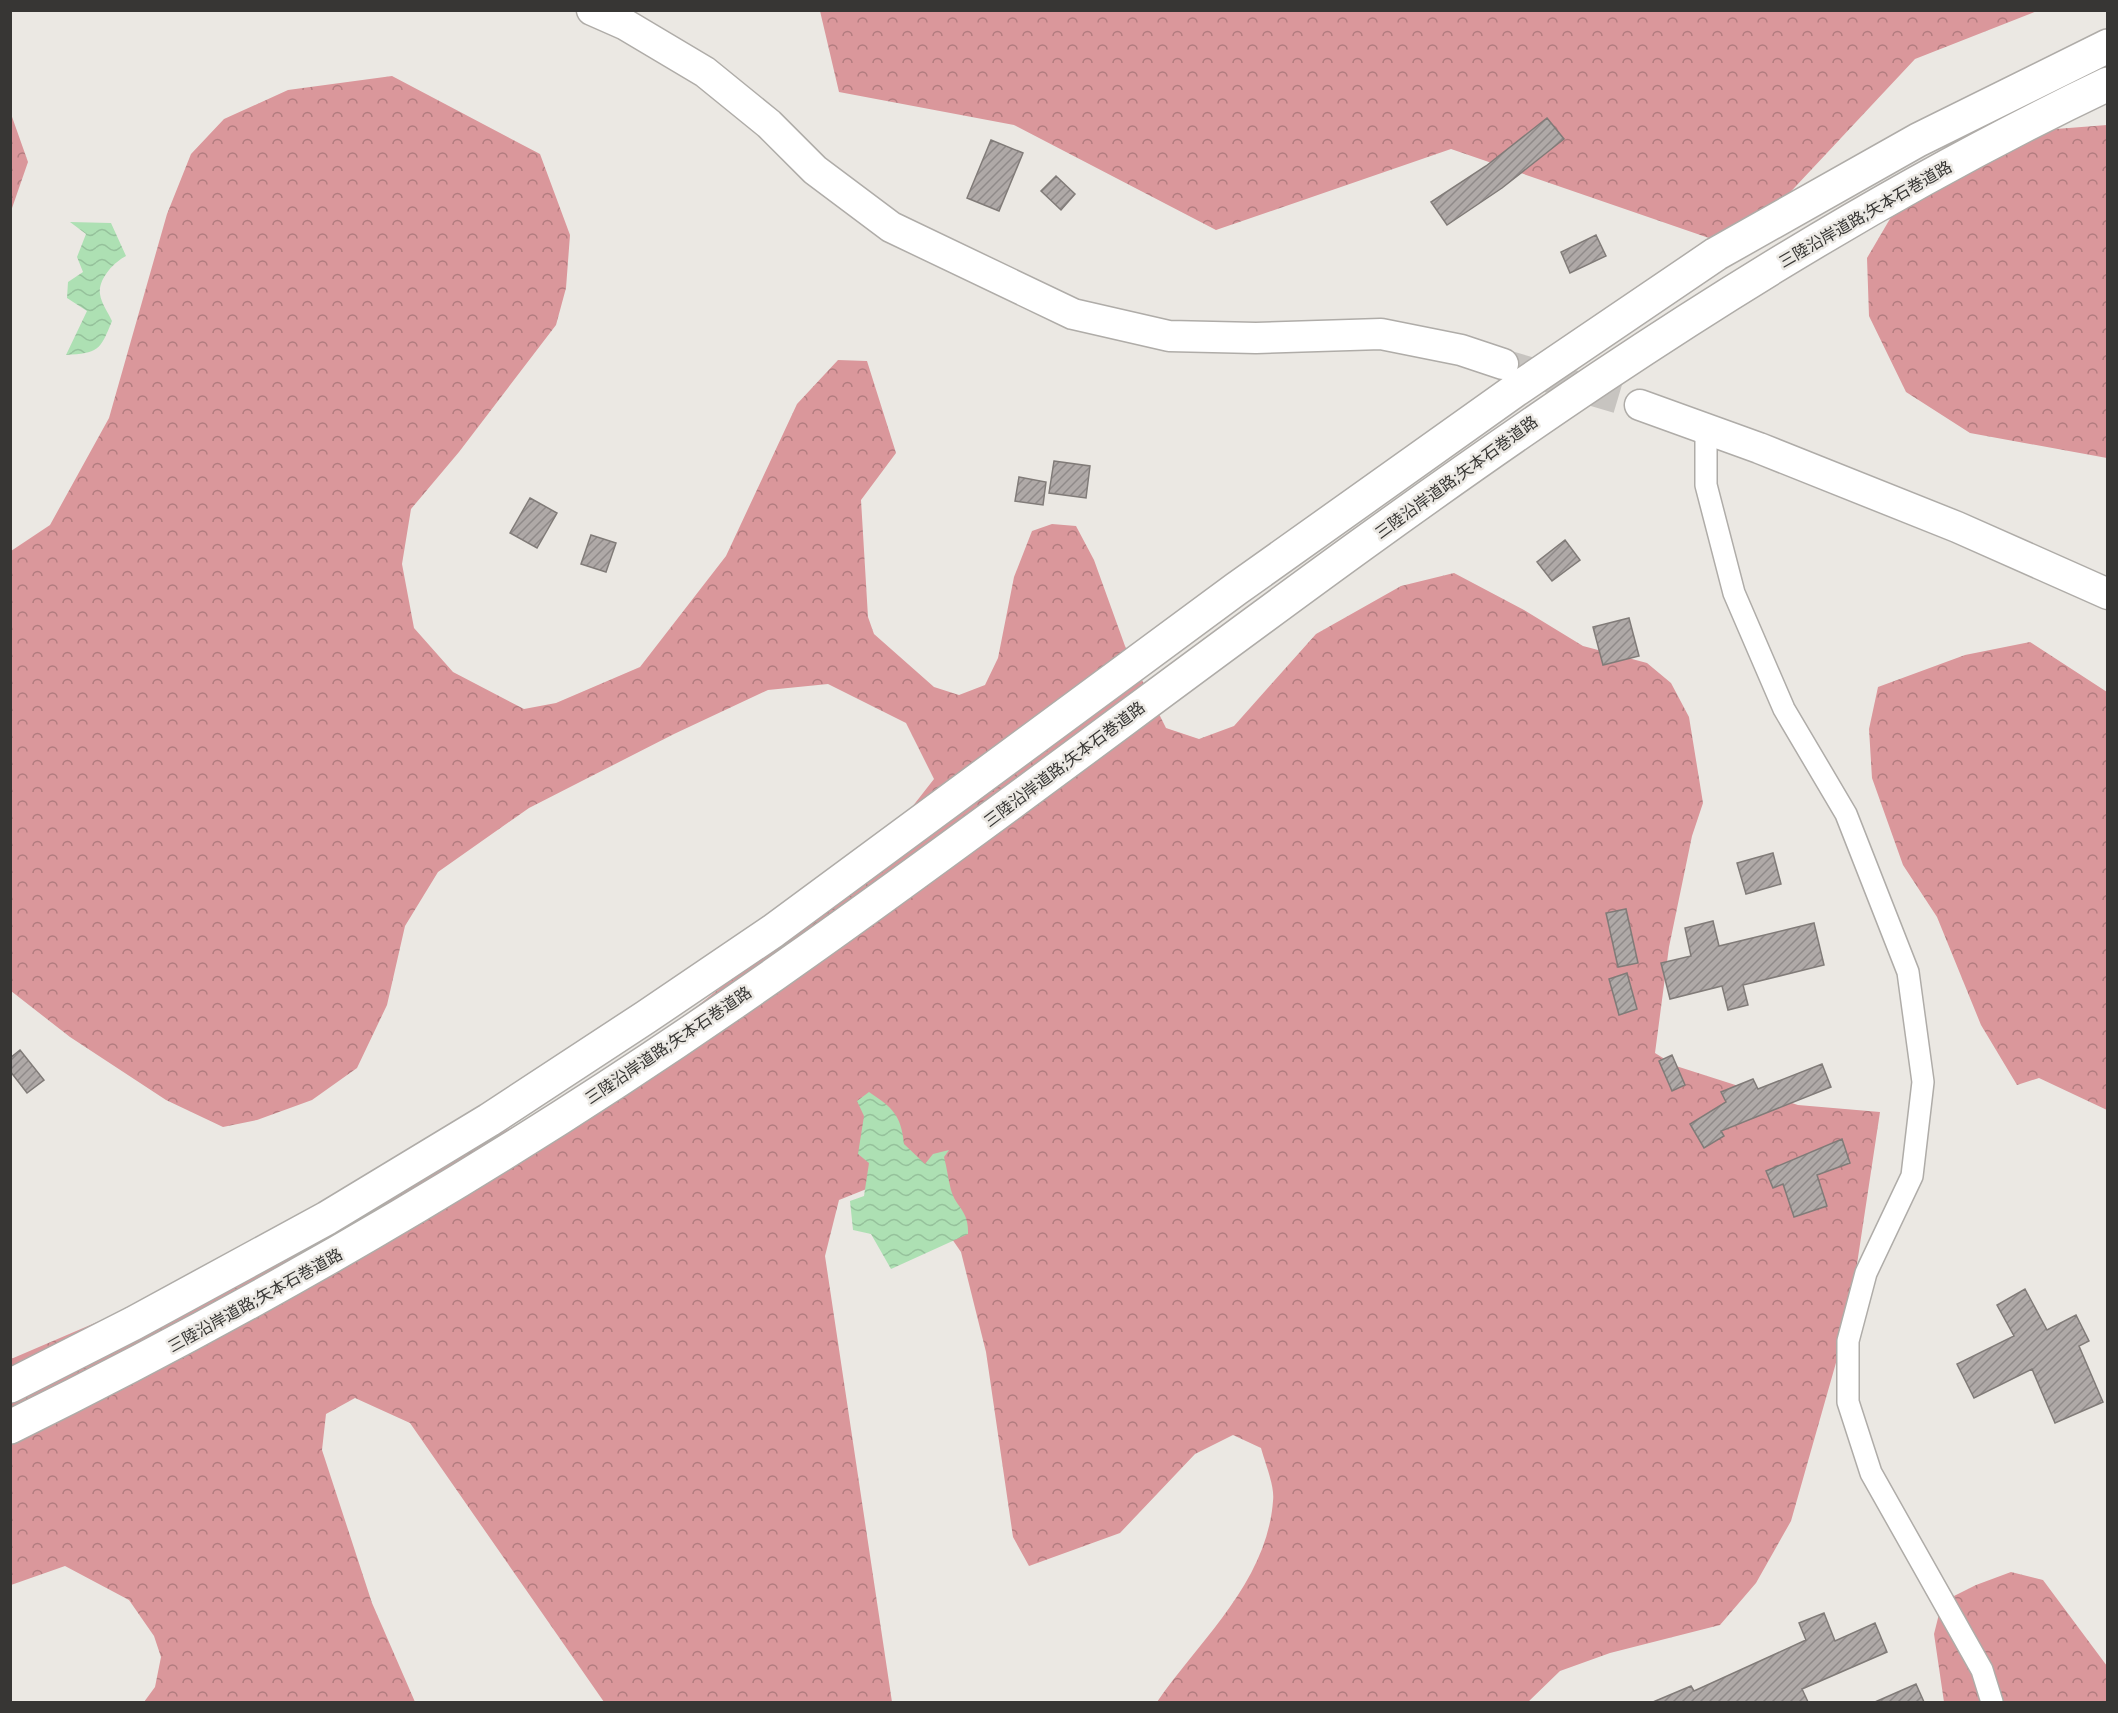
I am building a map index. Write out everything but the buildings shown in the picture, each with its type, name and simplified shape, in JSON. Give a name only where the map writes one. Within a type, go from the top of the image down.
[{"type":"highway","points":[[10,1386],[134,1323],[327,1218],[489,1120],[646,1017],[792,917],[1236,589],[1517,389],[1716,254],[1918,140],[2108,45]]},
{"type":"highway","name":"三陸沿岸道路;矢本石巻道路","points":[[10,1427],[150,1358],[346,1249],[668,1048],[1011,804],[1256,621],[1522,428],[1745,284],[1934,173],[2108,84]]},
{"type":"street","points":[[592,10],[626,25],[705,72],[769,124],[815,170],[891,227],[1073,314],[1169,336],[1256,338],[1381,334],[1461,350],[1503,364]]},
{"type":"street","points":[[1640,405],[1759,448],[1957,527],[2108,594]]},
{"type":"street","points":[[1706,430],[1706,485],[1734,593],[1784,709],[1846,814],[1908,972],[1923,1082],[1912,1176],[1866,1273],[1848,1341],[1848,1402],[1871,1473],[1982,1670],[1992,1702]]},
{"type":"green space","points":[[820,11],[2037,11],[1915,59],[1738,248],[1451,149],[1216,230],[1014,125],[839,92]]},
{"type":"green space","points":[[392,76],[540,154],[570,235],[566,288],[556,325],[459,452],[411,509],[402,564],[414,628],[453,672],[524,709],[556,703],[640,667],[726,556],[797,404],[838,360],[867,361],[896,453],[861,500],[868,617],[874,634],[934,687],[959,695],[985,685],[998,658],[1014,577],[1032,531],[1052,524],[1076,526],[1094,560],[1125,646],[1166,728],[1199,739],[1234,726],[1316,634],[1401,586],[1454,573],[1524,610],[1583,646],[1647,663],[1671,683],[1689,717],[1703,803],[1692,836],[1669,947],[1655,1053],[1676,1066],[1798,1105],[1880,1112],[1849,1317],[1791,1521],[1756,1583],[1720,1625],[1610,1653],[1560,1671],[1528,1702],[1157,1702],[1229,1609],[1258,1558],[1268,1530],[1273,1501],[1271,1482],[1261,1448],[1233,1435],[1195,1454],[1120,1533],[1029,1566],[1013,1537],[986,1352],[961,1252],[936,1216],[869,1188],[839,1200],[825,1256],[892,1702],[604,1702],[410,1423],[355,1398],[326,1414],[322,1450],[372,1603],[415,1702],[144,1702],[155,1687],[161,1657],[154,1636],[129,1600],[65,1566],[11,1585],[11,1359],[394,1191],[557,1103],[695,1008],[854,881],[934,779],[906,723],[828,684],[768,690],[674,734],[529,808],[438,872],[405,926],[387,1005],[357,1068],[312,1100],[257,1120],[223,1127],[166,1100],[70,1037],[11,991],[11,551],[50,525],[109,418],[167,214],[191,154],[224,119],[288,90]]},
{"type":"green space","points":[[11,114],[28,162],[11,211]]},
{"type":"green space","points":[[2107,125],[2107,458],[1970,433],[1906,392],[1869,316],[1867,258],[1904,195],[2043,130]]},
{"type":"green space","points":[[2030,642],[2107,692],[2107,1110],[2039,1078],[2017,1085],[1981,1025],[1937,917],[1903,865],[1872,778],[1869,729],[1878,687],[1965,655]]},
{"type":"green space","points":[[2011,1572],[2043,1580],[2107,1666],[2107,1702],[1944,1702],[1934,1634],[1942,1602],[1976,1585]]},
{"type":"water","points":[[70,222],[111,223],[126,256],[112,267],[104,277],[100,288],[103,305],[112,321],[101,344],[85,353],[66,355],[87,311],[67,298],[68,282],[83,272],[77,257],[86,234]]},
{"type":"water","points":[[869,1092],[894,1113],[901,1126],[904,1144],[925,1164],[933,1154],[949,1150],[944,1157],[950,1186],[968,1226],[968,1234],[891,1269],[871,1234],[853,1230],[850,1201],[864,1196],[869,1163],[858,1154],[864,1116],[857,1101]]},
{"type":"tunnel","points":[[1503,364],[1640,405]]}]
